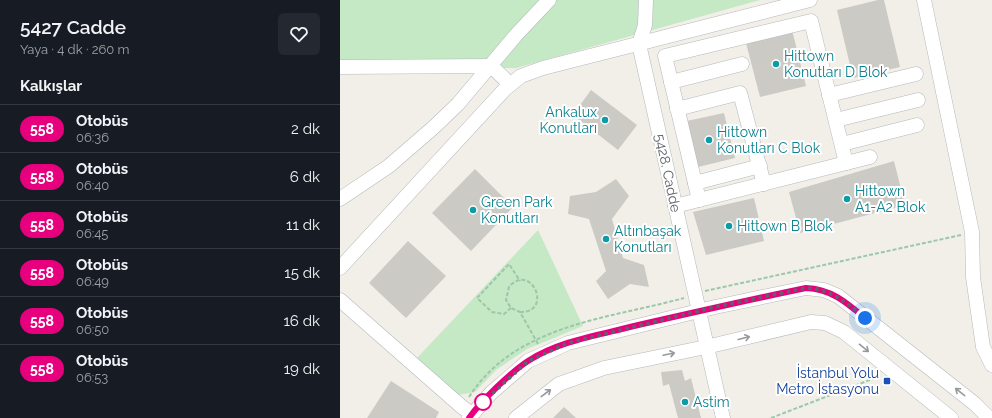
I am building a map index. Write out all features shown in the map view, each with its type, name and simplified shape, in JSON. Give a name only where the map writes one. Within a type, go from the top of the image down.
[{"type":"street","points":[[340,199],[389,166],[434,128],[458,104],[516,35],[549,0]]},
{"type":"street","points":[[639,44],[645,25],[646,0]]},
{"type":"street","points":[[340,268],[510,84],[521,76],[543,68],[810,0]]},
{"type":"street","points":[[924,0],[972,232],[974,277],[983,347],[992,365]]},
{"type":"street","points":[[699,200],[665,56],[810,21],[846,163]]},
{"type":"street","name":"5428. Cadde","points":[[639,44],[723,418]]},
{"type":"street","points":[[671,82],[742,64]]},
{"type":"street","points":[[340,67],[491,66],[510,84]]},
{"type":"street","points":[[829,95],[916,74]]},
{"type":"street","points":[[678,109],[740,93],[764,184]]},
{"type":"street","points":[[836,120],[918,100]]},
{"type":"street","points":[[842,144],[917,125]]},
{"type":"street","points":[[675,206],[870,157]]},
{"type":"street","points":[[695,183],[760,166]]},
{"type":"street","points":[[340,300],[471,416],[491,393],[528,361],[568,343],[698,311],[806,288],[817,288],[831,292],[975,404],[989,418]]},
{"type":"street","points":[[516,418],[558,384],[604,368],[706,347],[804,324],[825,323],[844,332],[952,418]]},
{"type":"path","points":[[711,290],[972,232]]},
{"type":"path","points":[[511,308],[504,314],[492,312],[478,298],[509,264],[520,280],[531,283],[535,287],[538,295],[537,301],[533,308],[526,312],[520,312],[511,308],[506,300],[507,290],[511,285],[520,280]]},
{"type":"path","points":[[520,312],[543,354]]},
{"type":"path","points":[[771,418],[849,389],[879,376],[883,379]]},
{"type":"green space","points":[[340,0],[760,0],[516,68],[340,68]]},
{"type":"green space","points":[[538,230],[583,326],[527,349],[496,370],[475,392],[458,395],[417,358]]},
{"type":"building","points":[[878,0],[884,0],[900,67],[853,78],[837,10]]},
{"type":"building","name":"Hittown Konutları D Blok","points":[[792,30],[806,86],[760,97],[746,43]]},
{"type":"building","name":"Ankalux Konutları","points":[[591,90],[637,125],[618,150],[573,115]]},
{"type":"building","name":"Hittown Konutları C Blok","points":[[724,113],[735,158],[694,168],[682,122]]},
{"type":"building","name":"Hittown A1-A2 Blok","points":[[894,161],[905,205],[800,233],[789,192]]},
{"type":"building","name":"Green Park Konutları","points":[[475,169],[513,207],[471,251],[432,213]]},
{"type":"building","name":"Altınbaşak Konutları","points":[[616,179],[629,196],[612,219],[623,258],[644,265],[649,287],[630,284],[608,299],[596,281],[606,271],[589,219],[568,214],[570,196],[596,192]]},
{"type":"building","name":"Hittown B Blok","points":[[754,198],[764,241],[706,255],[693,212]]},
{"type":"building","points":[[408,241],[446,276],[406,318],[369,283]]},
{"type":"building","name":"Astim","points":[[682,370],[685,381],[691,378],[701,418],[678,418],[669,384],[663,386],[661,372]]},
{"type":"building","points":[[391,381],[439,412],[436,418],[367,418]]},
{"type":"building","points":[[564,407],[576,418],[553,418]]},
{"type":"bus line","name":"558","points":[[469,418],[491,393],[528,361],[568,343],[590,337],[715,307],[806,288],[817,288],[831,292],[865,318]]},
{"type":"place","name":"Hittown Konutları D Blok","points":[[776,64]]},
{"type":"place","name":"Ankalux Konutları","points":[[605,120]]},
{"type":"place","name":"Hittown Konutları C Blok","points":[[709,140]]},
{"type":"place","name":"Hittown A1-A2 Blok","points":[[847,199]]},
{"type":"place","name":"Green Park Konutları","points":[[473,210]]},
{"type":"place","name":"Hittown B Blok","points":[[729,226]]},
{"type":"place","name":"Altınbaşak Konutları","points":[[606,239]]},
{"type":"place","name":"İstanbul Yolu Metro İstasyonu","points":[[887,381]]},
{"type":"place","name":"Astim","points":[[685,402]]},
{"type":"route","points":[[483,402],[528,361],[568,343],[715,307],[806,288],[817,288],[831,292],[838,296],[865,318]]}]
